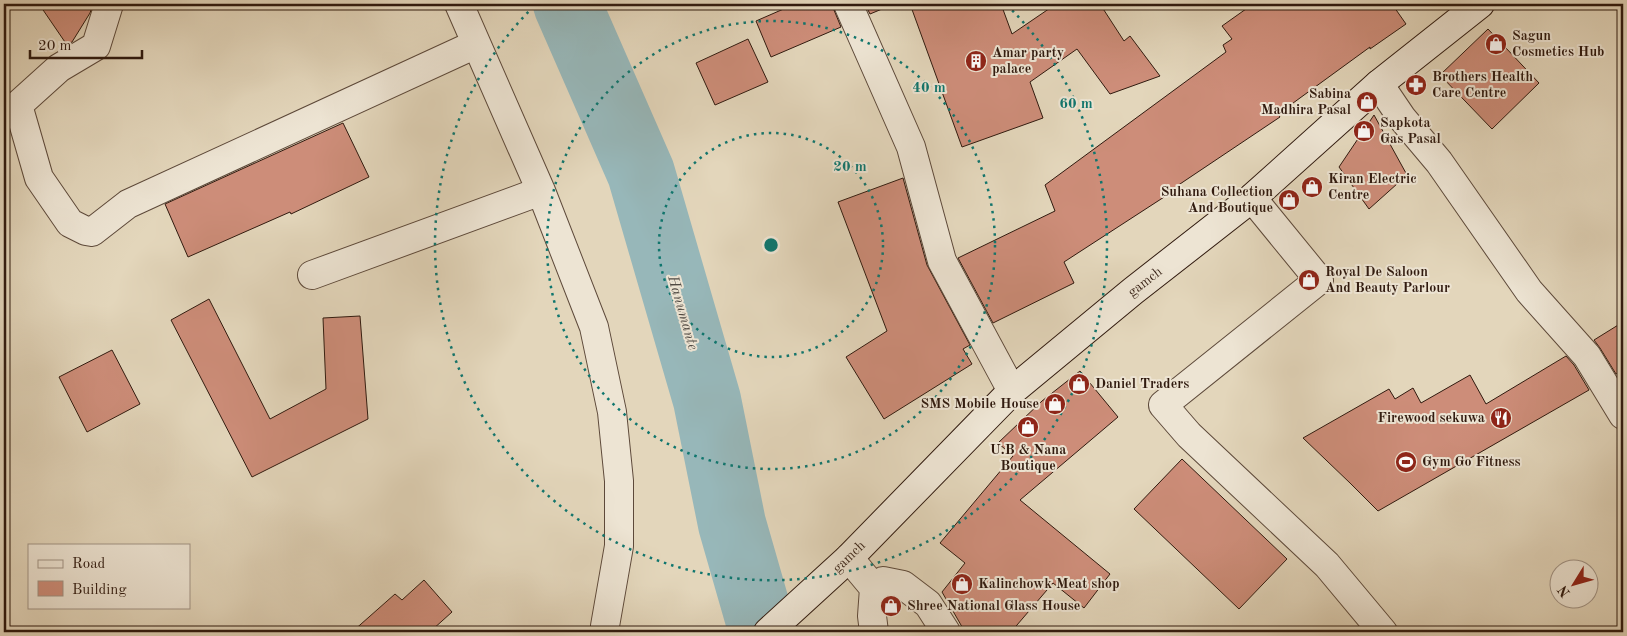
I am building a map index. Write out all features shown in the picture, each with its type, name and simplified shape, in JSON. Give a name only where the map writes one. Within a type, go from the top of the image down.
[{"type":"street","points":[[110,4],[96,46],[59,68],[18,105],[39,178],[70,223],[92,232],[128,204],[476,44]]},
{"type":"street","points":[[459,4],[541,190],[594,327],[612,412],[619,481],[619,546],[605,626],[606,632]]},
{"type":"street","points":[[848,4],[911,147],[942,261],[1012,391]]},
{"type":"street","name":"gamch","points":[[768,632],[849,558],[1012,391],[1133,291],[1252,198],[1379,84],[1480,4]]},
{"type":"street","points":[[1379,84],[1402,118],[1439,162],[1529,291],[1587,356],[1623,415]]},
{"type":"street","points":[[312,275],[541,190]]},
{"type":"street","points":[[1252,198],[1320,280],[1163,405],[1189,435],[1327,565],[1383,632]]},
{"type":"street","points":[[849,558],[874,588],[872,616],[874,632]]},
{"type":"street","points":[[874,588],[883,581],[903,585],[928,604],[946,632]]},
{"type":"building","points":[[39,4],[93,4],[90,13],[72,42],[67,45]]},
{"type":"building","points":[[795,4],[833,4],[841,27],[771,57],[756,21]]},
{"type":"building","points":[[865,4],[894,4],[870,14]]},
{"type":"building","name":"Amar party palace","points":[[910,4],[1001,4],[1012,34],[1056,4],[1100,4],[1124,41],[1130,36],[1160,76],[1110,94],[1077,49],[1030,82],[1043,118],[962,147]]},
{"type":"building","points":[[1253,4],[1392,4],[1406,24],[1370,49],[1370,47],[1278,114],[1280,117],[1177,186],[1178,188],[1064,262],[1074,283],[993,323],[958,258],[1055,211],[1045,185],[1226,52],[1223,45],[1232,39],[1222,26]]},
{"type":"building","points":[[1488,29],[1539,83],[1492,129],[1440,75]]},
{"type":"building","points":[[748,39],[768,82],[715,105],[696,63]]},
{"type":"building","points":[[1374,115],[1407,175],[1369,209],[1339,167]]},
{"type":"building","points":[[343,123],[369,177],[291,214],[290,212],[188,257],[165,204]]},
{"type":"building","points":[[903,178],[927,265],[970,345],[963,349],[972,364],[884,419],[846,357],[887,331],[838,202]]},
{"type":"building","points":[[209,299],[270,419],[326,389],[323,318],[360,316],[368,419],[252,477],[171,320]]},
{"type":"building","points":[[1623,322],[1623,370],[1616,374],[1594,340]]},
{"type":"building","points":[[112,350],[140,404],[87,432],[59,377]]},
{"type":"building","points":[[1566,356],[1574,365],[1589,390],[1378,511],[1303,438],[1389,389],[1395,399],[1413,388],[1421,403],[1470,375],[1486,404]]},
{"type":"building","points":[[1080,371],[1118,417],[1020,500],[1110,574],[1084,608],[1053,583],[1011,632],[965,632],[942,592],[965,563],[940,543],[1013,456],[998,443],[1042,401]]},
{"type":"building","points":[[1182,459],[1287,559],[1239,609],[1134,509]]},
{"type":"building","points":[[424,580],[452,612],[432,630],[434,632],[352,632],[395,594],[402,600]]},
{"type":"waterway","name":"Hanumante","points":[[567,4],[641,173],[707,400],[732,524],[763,632]]},
{"type":"place","name":"Sagun Cosmetics Hub","points":[[1496,44]]},
{"type":"place","name":"Amar party palace","points":[[976,61]]},
{"type":"place","name":"Brothers Health Care Centre","points":[[1416,85]]},
{"type":"place","name":"Sabina Madhira Pasal","points":[[1367,102]]},
{"type":"place","name":"Sapkota Gas Pasal","points":[[1364,131]]},
{"type":"place","name":"Kiran Electric Centre","points":[[1312,187]]},
{"type":"place","name":"Suhana Collection And Boutique","points":[[1289,200]]},
{"type":"place","name":"Royal De Saloon And Beauty Parlour","points":[[1309,280]]},
{"type":"place","name":"Daniel Traders","points":[[1079,384]]},
{"type":"place","name":"SMS Mobile House","points":[[1055,404]]},
{"type":"place","name":"Firewood sekuwa","points":[[1501,418]]},
{"type":"place","name":"U.B & Nana Boutique","points":[[1028,427]]},
{"type":"place","name":"Gym Go Fitness","points":[[1406,462]]},
{"type":"place","name":"Kalinchowk Meat shop","points":[[962,584]]},
{"type":"place","name":"Shree National Glass House","points":[[891,606]]}]
